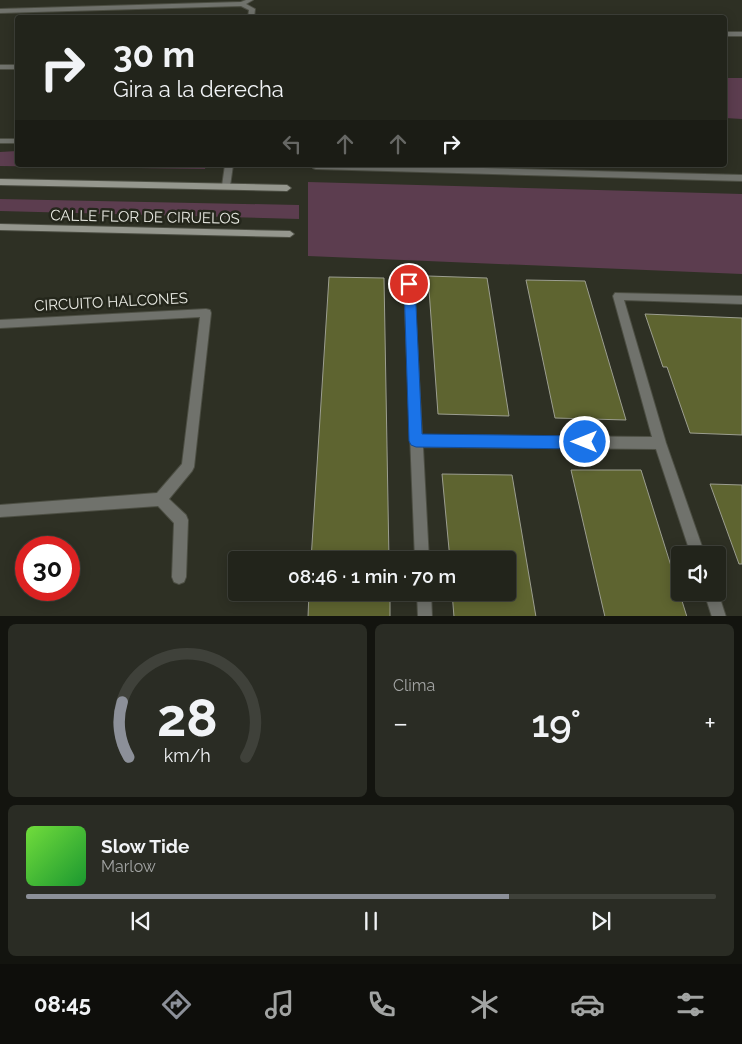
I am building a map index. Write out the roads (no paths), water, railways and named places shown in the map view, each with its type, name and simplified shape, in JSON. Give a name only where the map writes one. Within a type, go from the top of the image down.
[{"type":"main road","points":[[0,182],[287,188]]},
{"type":"main road","name":"CALLE FLOR DE CIRUELOS","points":[[0,227],[290,234]]},
{"type":"street","points":[[242,4],[250,0]]},
{"type":"street","points":[[0,12],[242,4],[252,8],[251,15]]},
{"type":"street","points":[[727,34],[742,34]]},
{"type":"street","points":[[0,67],[15,67]]},
{"type":"street","points":[[0,141],[15,141]]},
{"type":"street","points":[[226,186],[229,167]]},
{"type":"street","points":[[352,167],[742,178]]},
{"type":"street","points":[[409,284],[422,551]]},
{"type":"street","points":[[695,546],[660,443],[618,296],[742,300]]},
{"type":"street","name":"CIRCUITO HALCONES","points":[[0,324],[206,313],[188,467],[160,499]]},
{"type":"street","points":[[416,441],[660,443]]},
{"type":"street","points":[[0,511],[160,499],[181,520],[179,577]]},
{"type":"street","points":[[424,601],[425,616]]},
{"type":"street","points":[[714,601],[719,616]]}]
